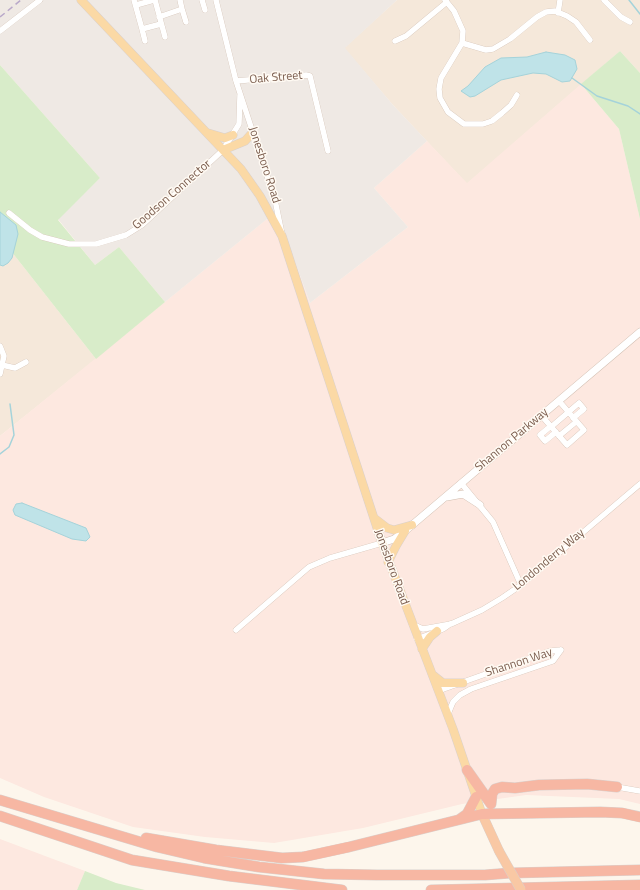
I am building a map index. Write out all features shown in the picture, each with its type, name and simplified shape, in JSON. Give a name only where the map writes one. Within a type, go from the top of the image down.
[{"type":"highway","points":[[467,770],[491,804],[498,812],[504,814]]},
{"type":"highway","points":[[491,804],[492,794],[495,789],[502,787],[515,788],[539,785],[587,784],[617,787]]},
{"type":"highway","points":[[459,820],[467,814],[476,797]]},
{"type":"highway","points":[[0,800],[87,827],[204,858],[259,867],[324,874],[478,875],[640,870]]},
{"type":"highway","points":[[87,827],[216,850],[282,858],[303,857],[349,847],[482,814],[600,812],[622,813],[640,817]]},
{"type":"highway","name":"Jonesboro Road","points":[[482,814],[499,851],[521,890]]},
{"type":"highway","points":[[0,816],[132,860],[267,881],[342,890]]},
{"type":"highway","points":[[267,881],[294,890]]},
{"type":"highway","points":[[431,890],[640,885]]},
{"type":"main road","points":[[80,0],[223,150],[245,141],[253,132]]},
{"type":"main road","points":[[207,133],[225,138],[233,135]]},
{"type":"main road","name":"Jonesboro Road","points":[[223,150],[252,184],[282,236],[388,562],[417,639],[448,714],[482,814]]},
{"type":"main road","points":[[374,518],[388,528],[394,530],[412,526]]},
{"type":"main road","points":[[388,562],[405,531]]},
{"type":"main road","points":[[422,649],[430,637],[437,631]]},
{"type":"main road","points":[[432,674],[443,683],[463,683]]},
{"type":"street","points":[[0,31],[40,0]]},
{"type":"street","points":[[144,41],[135,3],[154,0],[165,37]]},
{"type":"street","points":[[180,0],[186,22]]},
{"type":"street","points":[[202,0],[205,10]]},
{"type":"street","name":"Jonesboro Road","points":[[216,0],[236,82],[275,200],[282,226],[282,236]]},
{"type":"street","points":[[558,13],[560,0]]},
{"type":"street","points":[[604,0],[621,17],[630,22]]},
{"type":"street","points":[[395,41],[406,36],[446,1],[460,21],[463,31],[462,43],[441,78],[439,89],[440,98],[448,112],[464,124],[483,124],[492,121],[502,113],[511,105],[518,95]]},
{"type":"street","points":[[159,17],[182,10]]},
{"type":"street","points":[[462,43],[486,50],[493,50],[546,12],[558,13],[576,22],[590,40]]},
{"type":"street","points":[[142,29],[161,24]]},
{"type":"street","name":"Oak Street","points":[[236,82],[306,75],[310,76],[328,151]]},
{"type":"street","name":"Jonesboro Road","points":[[223,150],[239,124],[240,95]]},
{"type":"street","name":"Goodson Connector","points":[[9,213],[30,230],[55,241],[82,245],[108,242],[126,235],[142,225],[223,150]]},
{"type":"street","name":"Shannon Parkway","points":[[382,543],[394,539],[412,526],[640,332]]},
{"type":"street","points":[[0,346],[4,356],[0,374]]},
{"type":"street","points":[[2,365],[15,368],[26,362]]},
{"type":"street","points":[[541,415],[567,445],[584,430],[558,401]]},
{"type":"street","points":[[579,403],[584,409],[575,420],[558,434],[545,441],[540,435],[579,403]]},
{"type":"street","points":[[462,483],[493,522],[521,585]]},
{"type":"street","name":"Londonderry Way","points":[[417,639],[482,610],[521,585],[640,484]]},
{"type":"street","points":[[445,497],[463,494],[480,505]]},
{"type":"street","points":[[236,630],[309,567],[330,558],[382,543]]},
{"type":"street","name":"Londonderry Way","points":[[412,624],[424,629],[451,624]]},
{"type":"street","name":"Shannon Way","points":[[438,691],[550,651],[561,650],[554,661],[460,694],[453,702],[448,714]]},
{"type":"street","points":[[617,787],[640,791]]},
{"type":"shaded area","points":[[0,0],[397,0],[345,48],[393,105],[427,141],[374,188],[408,227],[310,303],[294,259],[272,215],[165,302],[119,247],[95,265],[58,219],[100,178],[0,65]]},
{"type":"shaded area","points":[[397,0],[640,0],[640,73],[620,51],[467,184],[393,105],[344,48]]},
{"type":"shaded area","points":[[581,84],[619,129],[640,219],[640,804],[619,799],[526,795],[462,804],[363,828],[274,843],[205,837],[133,827],[44,797],[0,778],[0,436],[272,215],[294,259],[310,303],[408,227],[374,188],[427,141],[467,183]]},
{"type":"shaded area","points":[[0,237],[96,359],[0,436]]},
{"type":"shaded area","points":[[0,839],[85,871],[77,890],[0,890]]},
{"type":"green space","points":[[620,51],[640,73],[640,219],[619,129],[581,84]]},
{"type":"green space","points":[[0,65],[100,178],[58,220],[95,265],[119,247],[165,302],[96,359],[0,237]]},
{"type":"green space","points":[[85,871],[116,883],[145,890],[77,890]]},
{"type":"water","points":[[546,52],[565,55],[575,60],[577,69],[570,81],[562,82],[546,74],[533,73],[501,80],[475,96],[470,97],[461,91],[468,86],[485,67],[501,58],[527,57]]},
{"type":"water","points":[[0,212],[16,225],[18,234],[12,258],[3,266],[0,265]]},
{"type":"water","points":[[22,503],[86,528],[90,537],[86,541],[72,539],[15,515],[13,510],[16,504]]},
{"type":"waterway","points":[[629,0],[640,14]]},
{"type":"waterway","points":[[572,78],[597,96],[628,106],[640,114]]},
{"type":"waterway","points":[[0,454],[9,447],[14,435],[10,404]]},
{"type":"railway","points":[[0,17],[21,0]]}]
